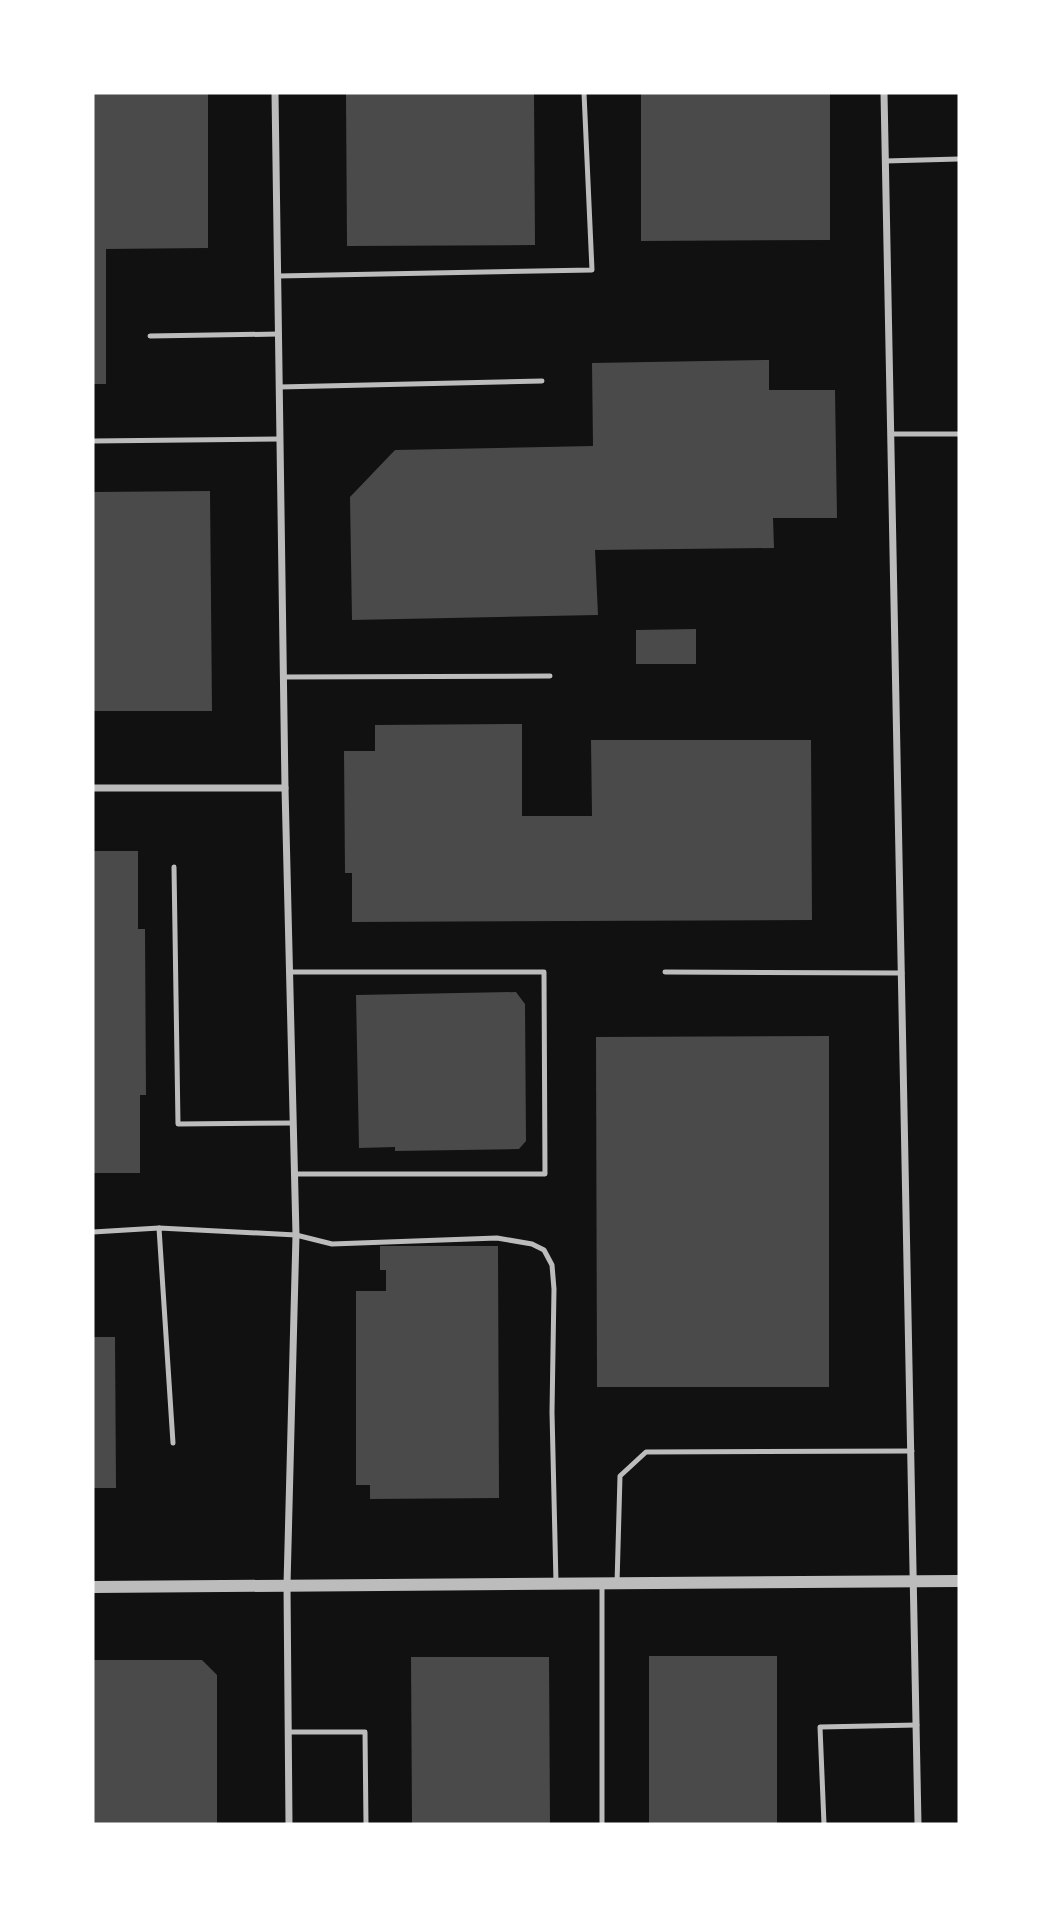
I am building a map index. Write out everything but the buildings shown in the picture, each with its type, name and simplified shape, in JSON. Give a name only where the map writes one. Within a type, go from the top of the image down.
[{"type":"street","points":[[275,93],[285,788],[296,1235],[287,1585],[289,1824]]},
{"type":"street","points":[[884,93],[918,1824]]},
{"type":"street","points":[[93,788],[285,788]]},
{"type":"street","points":[[93,1587],[959,1581]]},
{"type":"lane","points":[[278,275],[592,270],[584,93]]},
{"type":"lane","points":[[885,161],[959,159]]},
{"type":"lane","points":[[150,336],[279,334]]},
{"type":"lane","points":[[279,387],[542,381]]},
{"type":"lane","points":[[891,434],[959,434]]},
{"type":"lane","points":[[93,441],[280,439]]},
{"type":"lane","points":[[283,677],[550,676]]},
{"type":"lane","points":[[174,867],[178,1124],[293,1123]]},
{"type":"lane","points":[[289,972],[544,972],[545,1174],[295,1174]]},
{"type":"lane","points":[[665,972],[902,973]]},
{"type":"lane","points":[[159,1228],[173,1443]]},
{"type":"lane","points":[[93,1232],[159,1228],[296,1235],[332,1244],[497,1238],[532,1244],[544,1250],[552,1265],[554,1289],[552,1412],[556,1584]]},
{"type":"lane","points":[[617,1584],[620,1476],[646,1452],[912,1451]]},
{"type":"lane","points":[[602,1584],[602,1824]]},
{"type":"lane","points":[[824,1824],[820,1727],[917,1725]]},
{"type":"lane","points":[[289,1732],[365,1732],[366,1824]]}]
